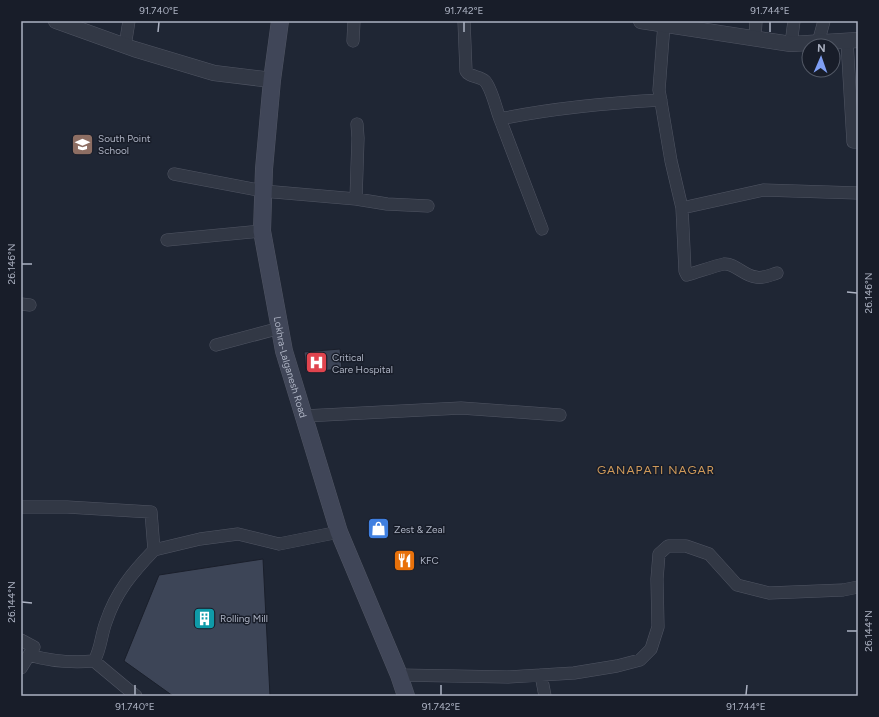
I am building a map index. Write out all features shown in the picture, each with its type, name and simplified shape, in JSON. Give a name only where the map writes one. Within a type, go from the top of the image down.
[{"type":"main road","name":"Lokhra-Lalganesh Road","points":[[280,21],[272,80],[264,169],[262,231],[284,351],[339,532],[399,675],[406,696]]},
{"type":"street","points":[[56,21],[125,46],[214,73],[272,80]]},
{"type":"street","points":[[125,46],[129,21]]},
{"type":"street","points":[[353,41],[354,21]]},
{"type":"street","points":[[464,21],[466,71],[468,74],[482,79],[487,84],[542,229]]},
{"type":"street","points":[[641,21],[664,24],[700,25],[756,38],[792,44],[801,44]]},
{"type":"street","points":[[756,21],[756,38]]},
{"type":"street","points":[[792,44],[794,21]]},
{"type":"street","points":[[819,38],[824,21]]},
{"type":"street","points":[[664,24],[659,90],[671,161],[682,208],[687,276],[725,264],[736,267],[742,272],[755,277],[763,278],[777,273]]},
{"type":"street","points":[[841,41],[853,40],[853,142],[858,142]]},
{"type":"street","points":[[500,119],[564,108],[620,102],[661,100]]},
{"type":"street","points":[[356,199],[357,124]]},
{"type":"street","points":[[174,174],[264,191],[356,199],[387,204],[428,206]]},
{"type":"street","points":[[682,208],[763,190],[858,193]]},
{"type":"street","points":[[167,240],[262,231]]},
{"type":"street","points":[[216,345],[280,328]]},
{"type":"street","points":[[304,416],[461,408],[560,415]]},
{"type":"street","points":[[21,507],[67,507],[151,512],[154,550]]},
{"type":"street","points":[[94,661],[99,653],[105,624],[114,601],[133,572],[154,550],[200,539],[238,534],[279,544],[339,532]]},
{"type":"street","points":[[399,675],[508,677],[541,675],[581,672],[617,666],[640,660],[651,649],[658,627],[657,579],[659,554],[668,546],[686,546],[709,554],[737,585],[769,593],[843,590],[858,587]]},
{"type":"street","points":[[21,640],[34,647],[21,668]]},
{"type":"street","points":[[29,655],[78,663],[94,661],[136,696]]},
{"type":"street","points":[[541,675],[545,696]]},
{"type":"building","points":[[340,349],[342,369],[306,372],[304,352]]},
{"type":"building","name":"Rolling Mill","points":[[263,559],[270,696],[173,696],[124,661],[159,575]]},
{"type":"place","name":"South Point School","points":[[83,144]]},
{"type":"place","name":"Critical Care Hospital","points":[[317,363]]},
{"type":"place","name":"Zest & Zeal","points":[[378,529]]},
{"type":"place","name":"KFC","points":[[404,560]]},
{"type":"place","name":"Rolling Mill","points":[[204,618]]},
{"type":"district","name":"GANAPATI NAGAR","points":[[656,470]]}]
